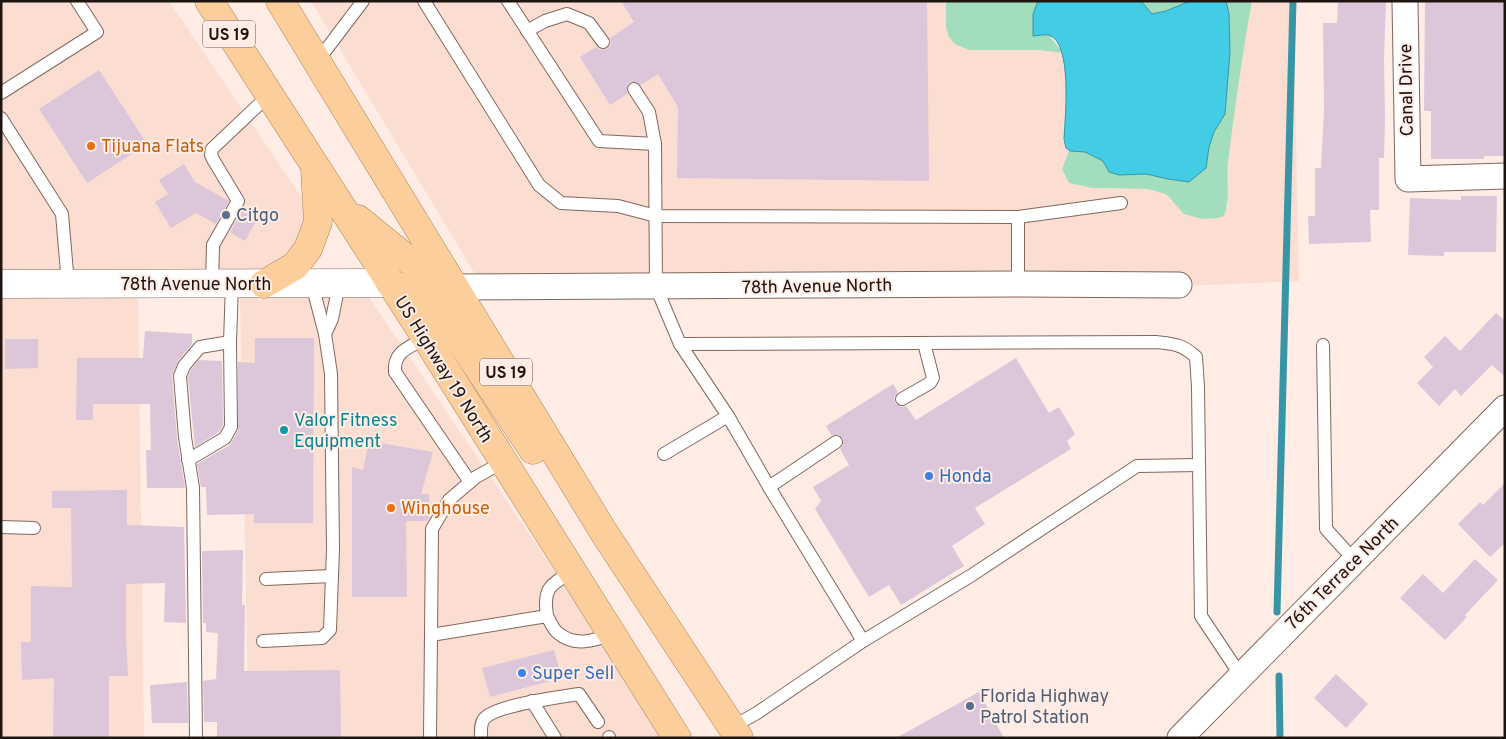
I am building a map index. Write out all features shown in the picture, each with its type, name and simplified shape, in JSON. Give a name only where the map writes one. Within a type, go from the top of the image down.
[{"type":"highway","name":"US Highway 19 North","points":[[209,1],[426,338],[677,738]]},
{"type":"highway","name":"US 19","points":[[280,1],[316,63],[603,531],[736,732]]},
{"type":"highway","points":[[264,284],[295,266],[308,249],[318,222],[315,167]]},
{"type":"highway","points":[[337,202],[417,267],[454,287]]},
{"type":"highway","points":[[390,284],[436,304],[573,510],[603,531]]},
{"type":"street","name":"Canal Drive","points":[[1405,1],[1408,179],[1505,176]]},
{"type":"street","name":"78th Avenue North","points":[[1,284],[390,284]]},
{"type":"street","name":"78th Avenue North","points":[[454,287],[1179,285]]},
{"type":"street","name":"76th Terrace North","points":[[1180,738],[1505,408]]},
{"type":"lane","points":[[1,93],[97,32],[77,1]]},
{"type":"lane","points":[[316,63],[363,1]]},
{"type":"lane","points":[[424,1],[539,185],[561,203],[618,206],[656,216],[1018,217],[1121,203]]},
{"type":"lane","points":[[508,1],[599,141],[655,144]]},
{"type":"lane","points":[[527,31],[545,21],[567,14],[589,22],[603,42]]},
{"type":"lane","points":[[634,89],[649,112],[655,144],[656,287],[680,344],[728,416],[863,641]]},
{"type":"lane","points":[[188,460],[225,438],[231,427],[230,342],[222,284],[213,244],[238,201],[214,161],[211,155],[212,150],[269,95]]},
{"type":"lane","points":[[1,118],[62,214],[68,284]]},
{"type":"lane","points":[[1018,217],[1018,284]]},
{"type":"lane","points":[[263,641],[322,638],[330,630],[333,549],[331,374],[325,334],[312,284]]},
{"type":"lane","points":[[325,334],[332,319],[339,284]]},
{"type":"lane","points":[[426,338],[398,355],[394,362],[395,372],[470,482]]},
{"type":"lane","points":[[196,738],[193,488],[184,437],[180,376],[184,366],[200,347],[230,342]]},
{"type":"lane","points":[[680,344],[1156,342],[1177,344],[1187,348],[1196,357],[1201,616],[1241,676]]},
{"type":"lane","points":[[902,399],[930,383],[933,378],[924,343]]},
{"type":"lane","points":[[1323,345],[1326,529],[1355,561]]},
{"type":"lane","points":[[664,454],[728,416]]},
{"type":"lane","points":[[769,487],[836,442]]},
{"type":"lane","points":[[430,738],[432,529],[450,500],[476,476],[503,462]]},
{"type":"lane","points":[[736,732],[757,713],[863,641],[972,575],[1137,466],[1198,465]]},
{"type":"lane","points":[[1,528],[34,528]]},
{"type":"lane","points":[[572,572],[554,582],[546,591],[547,616],[557,632],[571,640],[590,642],[611,634]]},
{"type":"lane","points":[[266,579],[332,576]]},
{"type":"lane","points":[[431,635],[547,616]]},
{"type":"lane","points":[[481,738],[480,728],[483,720],[491,713],[532,702],[578,694],[598,722]]},
{"type":"lane","points":[[532,702],[554,738]]},
{"type":"shaded area","points":[[1,1],[169,1],[306,204],[307,220],[298,242],[288,256],[262,271],[1,272]]},
{"type":"shaded area","points":[[311,1],[946,1],[946,27],[1015,50],[1063,53],[1066,73],[1066,148],[1069,151],[1062,169],[1069,183],[1113,189],[1148,189],[1166,194],[1171,202],[1228,206],[1227,170],[1241,56],[1252,1],[1293,1],[1299,281],[1068,291],[1067,274],[475,274]]},
{"type":"shaded area","points":[[368,296],[611,655],[661,738],[249,738],[240,297],[257,297],[260,301],[267,297]]},
{"type":"shaded area","points":[[138,297],[144,738],[1,738],[1,298]]},
{"type":"green space","points":[[946,1],[1038,1],[1033,14],[1063,53],[1038,50],[969,50],[955,44],[949,37],[946,27]]},
{"type":"green space","points":[[1141,1],[1190,1],[1166,11],[1152,14]]},
{"type":"green space","points":[[1226,1],[1252,1],[1231,142],[1227,202],[1224,216],[1203,219],[1184,214],[1166,194],[1148,189],[1093,188],[1069,183],[1062,169],[1069,151],[1085,152],[1104,161],[1109,172],[1119,175],[1146,174],[1189,182],[1206,168],[1209,147],[1214,132],[1225,114],[1229,14]]},
{"type":"water","points":[[1038,1],[1141,1],[1152,14],[1166,11],[1190,1],[1226,1],[1229,14],[1230,52],[1225,114],[1214,132],[1209,147],[1206,168],[1189,182],[1146,174],[1119,175],[1109,172],[1103,161],[1085,152],[1070,151],[1066,148],[1064,139],[1065,66],[1057,41],[1049,35],[1033,36],[1033,14]]},
{"type":"building","points":[[621,1],[927,1],[929,181],[677,178],[678,107],[658,74],[641,85],[637,82],[630,82],[627,86],[627,94],[610,105],[580,57],[596,47],[600,50],[607,49],[611,45],[610,38],[634,22]]},
{"type":"building","points":[[1338,1],[1386,1],[1384,158],[1379,158],[1379,210],[1370,210],[1371,242],[1309,244],[1308,216],[1315,216],[1315,168],[1321,168],[1324,110],[1323,23],[1337,23]]},
{"type":"building","points":[[1425,1],[1505,1],[1505,156],[1484,156],[1484,159],[1431,159],[1431,111],[1424,111]]},
{"type":"building","points":[[99,70],[147,144],[87,183],[39,109]]},
{"type":"building","points":[[184,164],[195,182],[229,201],[216,224],[196,213],[171,228],[155,202],[168,194],[159,180]]},
{"type":"building","points":[[1461,196],[1497,196],[1496,252],[1444,252],[1444,256],[1408,255],[1410,198],[1461,200]]},
{"type":"building","points":[[243,209],[258,218],[245,241],[230,232]]},
{"type":"building","points":[[1496,313],[1505,321],[1505,377],[1492,365],[1461,396],[1455,389],[1439,406],[1417,383],[1433,367],[1424,357],[1445,336],[1460,351]]},
{"type":"building","points":[[145,331],[192,334],[192,344],[178,361],[172,376],[177,438],[185,488],[147,488],[146,450],[151,450],[150,404],[93,404],[93,420],[76,420],[77,358],[143,358]]},
{"type":"building","name":"Valor Fitness Equipment","points":[[255,338],[314,338],[313,523],[254,523],[254,514],[207,515],[206,487],[201,487],[197,464],[230,445],[238,431],[238,362],[255,363]]},
{"type":"building","points":[[5,339],[38,339],[38,368],[5,369]]},
{"type":"building","name":"Honda","points":[[1016,358],[1049,413],[1059,407],[1075,434],[1067,441],[1071,449],[975,508],[985,524],[952,546],[964,566],[901,605],[889,585],[869,597],[815,509],[821,501],[813,487],[849,465],[840,449],[843,445],[843,438],[839,435],[831,435],[826,426],[893,384],[898,392],[894,398],[895,403],[901,407],[906,406],[916,420]]},
{"type":"building","points":[[199,360],[222,361],[223,425],[219,432],[195,447],[188,377]]},
{"type":"building","name":"Winghouse","points":[[369,441],[433,452],[421,494],[429,494],[429,518],[427,521],[406,521],[407,597],[352,597],[352,467],[363,470]]},
{"type":"building","points":[[1505,483],[1505,543],[1490,557],[1458,524],[1480,502],[1483,505]]},
{"type":"building","points":[[127,490],[127,525],[184,527],[186,623],[164,622],[165,583],[126,584],[128,676],[109,676],[109,738],[53,738],[54,678],[22,680],[21,642],[31,642],[31,586],[72,587],[71,508],[52,508],[52,491]]},
{"type":"building","points":[[243,550],[242,605],[245,605],[244,671],[340,670],[341,738],[217,738],[217,722],[204,722],[203,681],[216,679],[218,633],[206,632],[206,623],[203,623],[202,551]]},
{"type":"building","points":[[1475,559],[1498,580],[1465,615],[1467,617],[1445,640],[1400,598],[1423,574],[1443,593]]},
{"type":"building","name":"Super Sell","points":[[554,650],[562,678],[490,697],[482,668]]},
{"type":"building","points":[[1336,674],[1368,704],[1346,728],[1314,698]]},
{"type":"building","points":[[187,682],[188,723],[152,723],[150,685]]},
{"type":"building","name":"Florida Highway Patrol Station","points":[[979,692],[1004,738],[896,738]]},
{"type":"waterway","points":[[1277,612],[1293,1]]},
{"type":"waterway","points":[[1279,676],[1280,738]]},
{"type":"place","name":"Tijuana Flats","points":[[91,146]]},
{"type":"place","name":"Citgo","points":[[226,215]]},
{"type":"place","name":"Valor Fitness Equipment","points":[[284,430]]},
{"type":"place","name":"Honda","points":[[929,476]]},
{"type":"place","name":"Winghouse","points":[[391,508]]},
{"type":"place","name":"Super Sell","points":[[522,673]]},
{"type":"place","name":"Florida Highway Patrol Station","points":[[970,706]]}]
